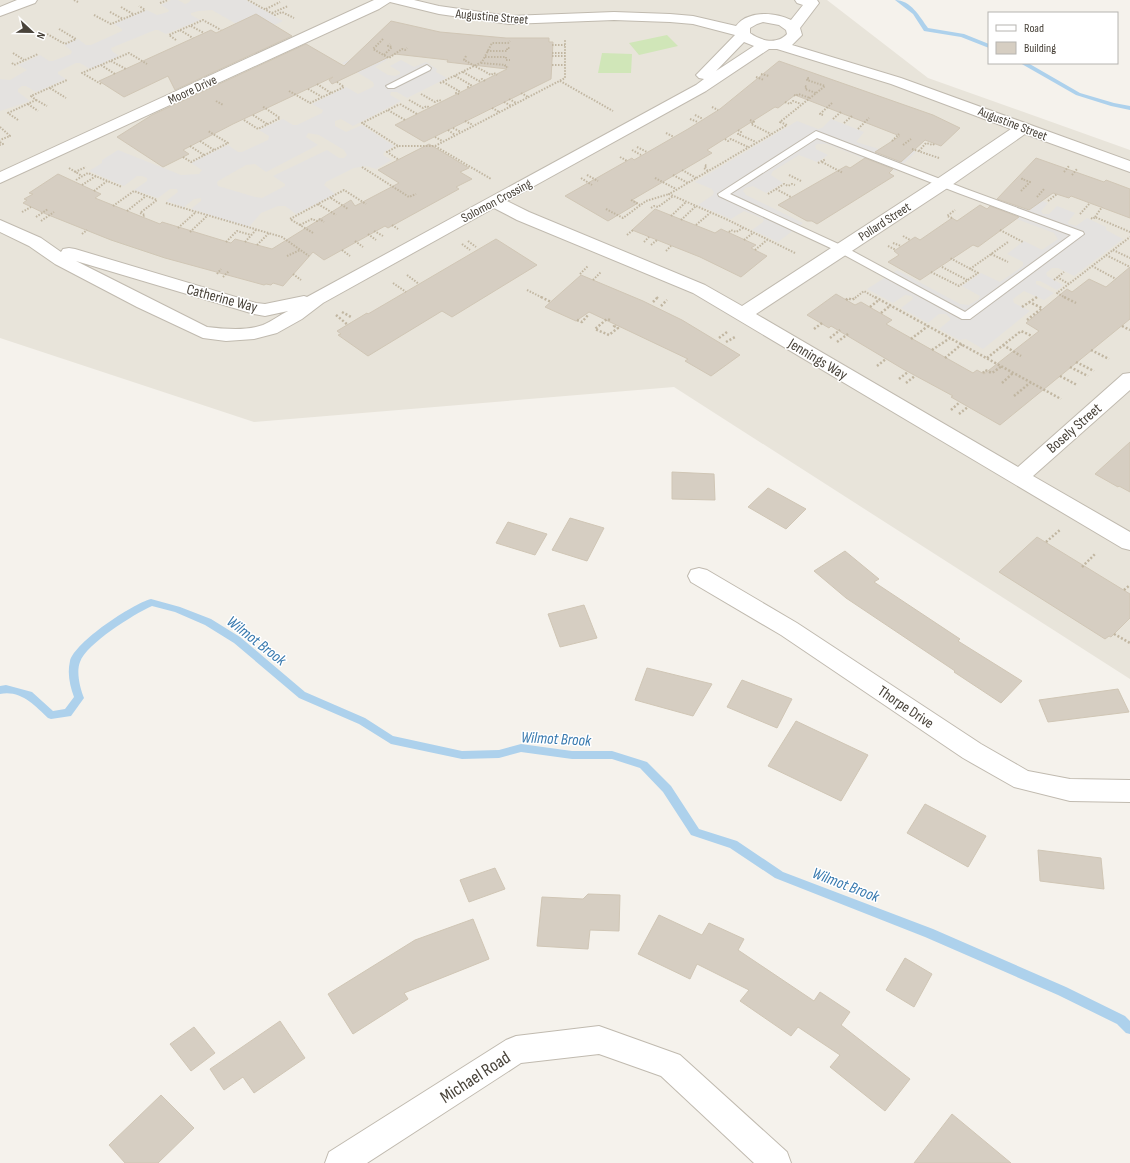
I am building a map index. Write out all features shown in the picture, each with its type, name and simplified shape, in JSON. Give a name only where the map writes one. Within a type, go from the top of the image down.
[{"type":"street","points":[[0,12],[30,0]]},
{"type":"street","name":"Moore Drive","points":[[0,178],[374,6],[384,0]]},
{"type":"street","name":"Augustine Street","points":[[395,0],[439,10],[510,20],[614,16],[693,20],[743,34],[749,40],[772,45],[896,81],[1130,167]]},
{"type":"street","points":[[757,19],[793,3],[812,3],[803,13],[794,31]]},
{"type":"street","name":"Augustine Street","points":[[614,16],[635,11],[677,11],[784,22],[794,31],[896,81]]},
{"type":"street","name":"Solomon Crossing","points":[[675,101],[716,65],[743,34],[743,28],[757,19]]},
{"type":"street","name":"Solomon Crossing","points":[[317,299],[701,88],[772,45],[792,39],[794,31]]},
{"type":"street","name":"Pollard Street","points":[[743,314],[943,183],[1024,127]]},
{"type":"street","name":"Jennings Way","points":[[494,201],[523,216],[699,289],[1018,478],[1130,542]]},
{"type":"street","name":"Catherine Way","points":[[0,225],[35,242],[254,308],[265,310],[274,309],[317,299]]},
{"type":"street","name":"Catherine Way","points":[[35,242],[61,260],[143,303],[203,332],[226,336],[240,335],[270,329],[296,315],[317,299]]},
{"type":"street","name":"Bosely Street","points":[[1018,478],[1130,380]]},
{"type":"street","name":"Thorpe Drive","points":[[699,576],[789,629],[972,751],[1023,780],[1070,790],[1130,791]]},
{"type":"street","name":"Michael Road","points":[[340,1163],[516,1050],[600,1040],[670,1065],[776,1163]]},
{"type":"lane","points":[[391,86],[427,68]]},
{"type":"lane","points":[[816,134],[1079,234],[966,317],[841,249],[723,194],[816,134]]},
{"type":"path","points":[[74,0],[78,2]]},
{"type":"path","points":[[160,3],[168,0]]},
{"type":"path","points":[[248,0],[275,15],[282,12],[299,21]]},
{"type":"path","points":[[265,9],[280,2]]},
{"type":"path","points":[[94,15],[110,24],[145,10],[139,6]]},
{"type":"path","points":[[271,13],[288,6]]},
{"type":"path","points":[[121,7],[134,15]]},
{"type":"path","points":[[110,12],[123,19]]},
{"type":"path","points":[[176,40],[169,35],[203,20],[221,30]]},
{"type":"path","points":[[191,26],[204,33]]},
{"type":"path","points":[[47,34],[65,44],[76,39],[59,29]]},
{"type":"path","points":[[180,30],[193,38]]},
{"type":"path","points":[[399,160],[387,152],[398,146],[435,146],[565,78],[565,34]]},
{"type":"path","points":[[383,39],[373,49],[389,58],[402,49],[405,50],[407,48]]},
{"type":"path","points":[[437,85],[480,63],[492,43],[508,43],[508,41],[512,41]]},
{"type":"path","points":[[384,55],[392,47],[388,46],[390,44]]},
{"type":"path","points":[[552,44],[565,45]]},
{"type":"path","points":[[487,51],[507,51],[507,48],[511,48]]},
{"type":"path","points":[[13,53],[25,60]]},
{"type":"path","points":[[101,84],[82,73],[129,53],[147,64]]},
{"type":"path","points":[[552,53],[565,53]]},
{"type":"path","points":[[12,63],[14,65],[38,54]]},
{"type":"path","points":[[466,56],[464,60],[491,75],[496,75]]},
{"type":"path","points":[[485,56],[506,57],[506,60],[510,60]]},
{"type":"path","points":[[552,56],[565,56]]},
{"type":"path","points":[[111,61],[126,69]]},
{"type":"path","points":[[480,63],[505,65],[505,67],[509,67]]},
{"type":"path","points":[[101,65],[115,74]]},
{"type":"path","points":[[552,65],[565,65]]},
{"type":"path","points":[[463,72],[478,81],[482,78],[485,80]]},
{"type":"path","points":[[454,76],[471,85],[468,87],[470,88]]},
{"type":"path","points":[[47,106],[31,96],[67,80]]},
{"type":"path","points":[[560,81],[619,114]]},
{"type":"path","points":[[289,91],[310,103],[344,87],[337,82]]},
{"type":"path","points":[[443,82],[459,91],[456,93],[459,94]]},
{"type":"path","points":[[317,84],[331,93]]},
{"type":"path","points":[[805,86],[807,87],[805,89],[816,93]]},
{"type":"path","points":[[50,88],[66,98]]},
{"type":"path","points":[[308,89],[323,97]]},
{"type":"path","points":[[426,90],[420,93],[435,102],[439,100],[442,101]]},
{"type":"path","points":[[521,93],[528,97]]},
{"type":"path","points":[[794,96],[798,94],[810,98]]},
{"type":"path","points":[[398,146],[362,123],[414,96]]},
{"type":"path","points":[[409,99],[423,108],[427,106],[430,108]]},
{"type":"path","points":[[18,120],[8,113],[36,100]]},
{"type":"path","points":[[509,100],[516,104]]},
{"type":"path","points":[[786,102],[790,104],[793,101],[802,104]]},
{"type":"path","points":[[504,102],[511,106]]},
{"type":"path","points":[[832,103],[820,114],[851,126]]},
{"type":"path","points":[[27,104],[38,111]]},
{"type":"path","points":[[400,104],[416,114]]},
{"type":"path","points":[[244,120],[258,128],[280,118],[262,106]]},
{"type":"path","points":[[492,108],[499,112]]},
{"type":"path","points":[[388,110],[405,120]]},
{"type":"path","points":[[834,119],[841,112]]},
{"type":"path","points":[[253,115],[268,124]]},
{"type":"path","points":[[844,123],[852,116]]},
{"type":"path","points":[[861,130],[858,128],[869,118]]},
{"type":"path","points":[[750,120],[754,122],[751,124],[771,134]]},
{"type":"path","points":[[465,121],[474,126]]},
{"type":"path","points":[[0,127],[10,136],[0,141],[3,144],[0,145]]},
{"type":"path","points":[[453,128],[461,132]]},
{"type":"path","points":[[448,130],[456,135]]},
{"type":"path","points":[[738,130],[741,132],[738,134],[757,143]]},
{"type":"path","points":[[183,157],[191,162],[228,143],[208,131]]},
{"type":"path","points":[[892,142],[899,134]]},
{"type":"path","points":[[435,137],[443,142]]},
{"type":"path","points":[[886,138],[892,142],[944,160]]},
{"type":"path","points":[[725,139],[728,141],[731,139],[748,148]]},
{"type":"path","points":[[903,145],[911,139]]},
{"type":"path","points":[[200,141],[214,150]]},
{"type":"path","points":[[919,151],[926,143],[933,145],[935,143]]},
{"type":"path","points":[[190,146],[204,155]]},
{"type":"path","points":[[435,146],[494,181]]},
{"type":"path","points":[[628,148],[641,155]]},
{"type":"path","points":[[821,162],[843,172]]},
{"type":"path","points":[[705,165],[707,166],[704,168],[708,171]]},
{"type":"path","points":[[75,172],[86,167]]},
{"type":"path","points":[[362,167],[409,197],[416,194]]},
{"type":"path","points":[[682,170],[696,178]]},
{"type":"path","points":[[76,180],[88,172],[122,186]]},
{"type":"path","points":[[583,173],[598,181]]},
{"type":"path","points":[[784,177],[788,174],[801,181]]},
{"type":"path","points":[[673,175],[688,183]]},
{"type":"path","points":[[82,186],[97,176]]},
{"type":"path","points":[[577,176],[592,185]]},
{"type":"path","points":[[655,178],[677,190]]},
{"type":"path","points":[[94,191],[107,180]]},
{"type":"path","points":[[768,194],[784,184],[788,186],[792,184],[795,185]]},
{"type":"path","points":[[776,189],[792,197]]},
{"type":"path","points":[[1036,197],[1044,189]]},
{"type":"path","points":[[313,233],[290,219],[344,190],[366,204]]},
{"type":"path","points":[[113,206],[134,191],[157,200],[140,213],[145,214],[142,217]]},
{"type":"path","points":[[606,209],[623,218],[646,201],[669,194]]},
{"type":"path","points":[[1048,202],[1056,194]]},
{"type":"path","points":[[127,211],[147,196]]},
{"type":"path","points":[[652,208],[654,206],[658,207],[672,196]]},
{"type":"path","points":[[331,197],[348,209]]},
{"type":"path","points":[[631,200],[640,205]]},
{"type":"path","points":[[671,216],[686,202]]},
{"type":"path","points":[[166,203],[282,237],[309,256]]},
{"type":"path","points":[[1080,214],[1090,203]]},
{"type":"path","points":[[318,204],[336,216]]},
{"type":"path","points":[[681,220],[696,206]]},
{"type":"path","points":[[22,213],[31,207]]},
{"type":"path","points":[[1095,217],[1102,207]]},
{"type":"path","points":[[34,218],[48,209]]},
{"type":"path","points":[[40,221],[54,212]]},
{"type":"path","points":[[178,228],[195,212]]},
{"type":"path","points":[[696,225],[710,213]]},
{"type":"path","points":[[190,232],[207,216]]},
{"type":"path","points":[[300,225],[312,218],[316,221],[320,219],[324,222]]},
{"type":"path","points":[[729,232],[731,230],[736,232],[743,228]]},
{"type":"path","points":[[245,242],[256,230]]},
{"type":"path","points":[[1000,230],[1023,242]]},
{"type":"path","points":[[226,242],[237,231],[251,235]]},
{"type":"path","points":[[374,231],[386,239]]},
{"type":"path","points":[[257,245],[268,233]]},
{"type":"path","points":[[744,240],[753,233]]},
{"type":"path","points":[[368,234],[380,242]]},
{"type":"path","points":[[1076,303],[1057,293],[1130,237]]},
{"type":"path","points":[[465,238],[476,246]]},
{"type":"path","points":[[755,250],[767,240]]},
{"type":"path","points":[[1126,240],[1130,242]]},
{"type":"path","points":[[355,241],[367,250]]},
{"type":"path","points":[[458,242],[470,250]]},
{"type":"path","points":[[970,269],[1008,242]]},
{"type":"path","points":[[287,256],[300,250]]},
{"type":"path","points":[[342,250],[352,258]]},
{"type":"path","points":[[1114,250],[1130,258]]},
{"type":"path","points":[[991,254],[1012,264]]},
{"type":"path","points":[[1106,256],[1130,267]]},
{"type":"path","points":[[931,272],[959,286],[978,273],[950,258]]},
{"type":"path","points":[[580,274],[592,264]]},
{"type":"path","points":[[942,266],[967,280]]},
{"type":"path","points":[[1092,266],[1116,278]]},
{"type":"path","points":[[593,280],[604,269]]},
{"type":"path","points":[[1054,280],[1064,272]]},
{"type":"path","points":[[403,273],[419,284]]},
{"type":"path","points":[[1057,277],[1069,284]]},
{"type":"path","points":[[390,280],[406,292]]},
{"type":"path","points":[[527,290],[552,302]]},
{"type":"path","points":[[846,300],[848,298],[852,300],[864,291],[1061,399]]},
{"type":"path","points":[[1022,307],[1037,297]]},
{"type":"path","points":[[870,307],[880,299]]},
{"type":"path","points":[[1027,320],[1042,308],[1029,302]]},
{"type":"path","points":[[881,313],[891,305]]},
{"type":"path","points":[[338,309],[350,317]]},
{"type":"path","points":[[332,313],[348,324]]},
{"type":"path","points":[[577,320],[582,322],[588,315]]},
{"type":"path","points":[[610,320],[607,319],[595,328],[608,335],[618,328],[614,326],[616,325]]},
{"type":"path","points":[[810,332],[822,323]]},
{"type":"path","points":[[911,338],[928,326]]},
{"type":"path","points":[[1122,326],[1130,330]]},
{"type":"path","points":[[719,338],[731,330]]},
{"type":"path","points":[[826,341],[840,330]]},
{"type":"path","points":[[987,358],[1021,331],[1032,336]]},
{"type":"path","points":[[726,342],[738,334]]},
{"type":"path","points":[[833,345],[848,334]]},
{"type":"path","points":[[932,350],[950,338]]},
{"type":"path","points":[[945,358],[962,344]]},
{"type":"path","points":[[1003,345],[1021,356]]},
{"type":"path","points":[[1092,350],[1109,359]]},
{"type":"path","points":[[873,369],[886,358]]},
{"type":"path","points":[[1076,362],[1094,371]]},
{"type":"path","points":[[983,373],[986,370],[992,373],[1002,366]]},
{"type":"path","points":[[1070,367],[1088,376]]},
{"type":"path","points":[[895,382],[908,372]]},
{"type":"path","points":[[1002,383],[1014,373]]},
{"type":"path","points":[[902,386],[915,376]]},
{"type":"path","points":[[1060,376],[1077,385]]},
{"type":"path","points":[[1014,396],[1030,382]]},
{"type":"path","points":[[947,412],[960,402]]},
{"type":"path","points":[[955,417],[968,407]]},
{"type":"path","points":[[1046,542],[1064,526]]},
{"type":"path","points":[[1082,567],[1096,553]]},
{"type":"path","points":[[1124,590],[1130,585]]},
{"type":"path","points":[[1114,634],[1130,643]]},
{"type":"shaded area","points":[[0,0],[827,0],[928,78],[1130,150],[1130,679],[674,387],[254,422],[0,338]]},
{"type":"shaded area","points":[[171,0],[178,0],[185,4],[191,0],[246,0],[283,21],[254,34],[212,10],[191,13],[191,15],[200,20],[166,34],[155,30],[111,48],[112,51],[119,56],[90,69],[80,63],[76,63],[58,72],[58,74],[66,79],[36,92],[26,86],[22,86],[18,89],[18,92],[30,101],[0,111],[0,79],[10,80],[27,70],[18,65],[40,55],[49,61],[53,61],[71,54],[72,51],[64,45],[78,39],[86,45],[91,45],[122,31],[122,29],[114,24],[147,10],[157,15],[168,12],[169,10],[161,5]]},
{"type":"shaded area","points":[[372,50],[388,59],[375,67],[388,75],[395,76],[400,74],[400,72],[390,66],[401,60],[414,67],[426,62],[437,69],[436,72],[447,78],[407,98],[397,92],[391,92],[390,95],[401,101],[353,126],[341,119],[335,121],[335,126],[346,132],[362,125],[394,146],[384,152],[383,155],[392,160],[376,169],[366,166],[354,168],[326,182],[324,185],[335,194],[296,214],[285,206],[278,206],[261,213],[249,227],[191,209],[201,201],[201,198],[194,199],[184,207],[166,201],[178,192],[177,189],[170,189],[158,198],[134,190],[147,181],[147,178],[142,176],[137,176],[124,186],[89,171],[102,163],[102,160],[118,150],[181,175],[199,174],[202,170],[191,163],[228,145],[238,152],[242,152],[268,140],[269,136],[259,130],[283,119],[293,125],[297,125],[322,113],[323,110],[312,104],[346,87],[358,94],[373,87],[373,82],[342,63]],"holes":[[[308,133],[319,135],[344,150],[347,155],[344,158],[339,158],[327,150],[273,176],[285,184],[285,186],[262,198],[218,186],[218,181],[246,165],[255,164],[266,172],[318,145],[306,137]]]},
{"type":"shaded area","points":[[831,119],[864,132],[856,142],[882,150],[890,142],[916,152],[896,171],[827,144],[817,144],[815,146],[816,149],[828,155],[817,162],[799,155],[773,171],[771,175],[783,183],[766,193],[753,186],[745,188],[743,191],[746,195],[803,223],[778,242],[752,230],[763,222],[764,219],[744,211],[731,219],[698,205],[713,195],[714,192],[712,189],[695,182],[797,121],[818,129],[822,128]]},
{"type":"shaded area","points":[[1021,193],[1048,203],[1041,211],[1043,214],[1049,214],[1057,206],[1075,213],[1068,222],[1069,224],[1076,226],[1087,218],[1106,227],[1106,230],[1123,239],[1074,276],[1058,268],[1052,268],[1046,273],[1047,276],[1063,285],[1057,290],[1040,281],[1036,281],[1036,284],[1054,293],[1044,300],[1024,291],[1013,299],[1014,303],[1030,311],[983,349],[966,339],[959,340],[939,329],[950,320],[946,314],[939,314],[928,323],[901,308],[913,299],[912,296],[905,295],[893,303],[867,289],[897,270],[960,304],[969,305],[979,299],[980,296],[962,286],[981,273],[1000,282],[1023,266],[1023,262],[1007,254],[1024,241],[1042,250],[1058,239],[1054,233],[1001,213]]},
{"type":"green space","points":[[667,35],[678,46],[639,55],[629,43]]},
{"type":"green space","points":[[602,53],[632,54],[631,73],[598,73]]},
{"type":"building","points":[[256,14],[292,36],[175,90],[168,76],[124,97],[99,81],[211,30],[216,33]]},
{"type":"building","points":[[391,21],[440,32],[506,38],[549,38],[549,42],[553,42],[551,79],[424,142],[395,125],[507,69],[395,54],[332,84],[329,80],[333,77],[233,124],[183,150],[189,154],[163,167],[117,137],[152,115],[306,44],[344,66]]},
{"type":"building","points":[[779,61],[933,115],[960,128],[941,146],[925,140],[901,162],[875,152],[900,136],[795,95],[778,108],[775,107],[707,150],[712,153],[632,200],[638,203],[608,221],[565,196],[632,158],[634,160],[720,109]]},
{"type":"building","points":[[429,144],[469,168],[460,172],[472,179],[456,187],[459,189],[388,228],[385,226],[324,260],[313,252],[283,286],[273,283],[271,285],[264,285],[165,258],[111,240],[46,214],[23,203],[27,200],[24,199],[33,194],[29,193],[58,174],[101,194],[95,198],[160,224],[162,222],[231,243],[235,239],[272,249],[351,200],[355,206],[399,183],[378,170]]},
{"type":"building","points":[[865,158],[893,169],[889,173],[894,176],[817,224],[812,221],[807,221],[778,205],[846,166],[850,168]]},
{"type":"building","points":[[1036,158],[1104,182],[1106,180],[1130,189],[1130,218],[1071,196],[1069,198],[1053,193],[1029,210],[997,199]]},
{"type":"building","points":[[980,205],[987,209],[990,206],[1019,217],[978,247],[973,245],[920,280],[888,262],[899,255],[894,251],[915,237],[920,240],[952,218],[957,221]]},
{"type":"building","points":[[655,209],[715,233],[721,229],[756,245],[751,248],[767,256],[741,277],[700,257],[632,230]]},
{"type":"building","points":[[496,239],[537,265],[452,317],[442,311],[368,356],[338,335],[341,334],[337,331]]},
{"type":"building","points":[[1130,267],[1130,319],[1000,425],[951,397],[953,396],[903,369],[831,326],[829,328],[807,315],[836,294],[855,305],[861,302],[892,320],[886,324],[973,373],[977,370],[984,374],[1039,331],[1026,323],[1067,289],[1072,292],[1089,279],[1106,287]]},
{"type":"building","points":[[581,275],[643,301],[682,320],[740,355],[711,376],[685,361],[688,359],[589,312],[576,321],[545,307]]},
{"type":"building","points":[[1130,442],[1130,492],[1095,474]]},
{"type":"building","points":[[672,472],[714,474],[715,500],[672,499]]},
{"type":"building","points":[[768,488],[806,509],[786,529],[748,507]]},
{"type":"building","points":[[570,518],[604,528],[587,561],[552,550]]},
{"type":"building","points":[[508,522],[547,534],[535,555],[496,543]]},
{"type":"building","points":[[1037,537],[1130,594],[1130,618],[1111,637],[1109,636],[1105,639],[999,572]]},
{"type":"building","points":[[845,551],[879,579],[874,582],[960,639],[958,641],[1022,681],[1001,703],[846,598],[814,571]]},
{"type":"building","points":[[584,605],[597,638],[560,647],[548,614]]},
{"type":"building","points":[[647,668],[712,684],[693,716],[635,700]]},
{"type":"building","points":[[742,680],[792,699],[777,728],[727,707]]},
{"type":"building","points":[[1118,689],[1129,712],[1048,722],[1039,700]]},
{"type":"building","points":[[796,721],[868,755],[841,801],[768,766]]},
{"type":"building","points":[[925,804],[986,836],[968,867],[907,833]]},
{"type":"building","points":[[1038,850],[1101,858],[1104,889],[1040,881]]},
{"type":"building","points":[[495,868],[505,889],[469,902],[460,880]]},
{"type":"building","points":[[588,894],[620,895],[619,931],[590,930],[588,949],[537,946],[542,897],[583,899]]},
{"type":"building","points":[[659,915],[702,935],[709,923],[744,939],[738,950],[814,1001],[820,992],[850,1012],[841,1025],[910,1079],[885,1111],[830,1067],[840,1055],[798,1027],[791,1036],[740,1001],[749,990],[697,964],[690,979],[638,954]]},
{"type":"building","points":[[473,919],[489,959],[404,993],[408,999],[353,1034],[328,994],[415,940]]},
{"type":"building","points":[[905,958],[932,974],[914,1007],[886,990]]},
{"type":"building","points":[[280,1021],[305,1058],[254,1093],[243,1077],[224,1090],[210,1069]]},
{"type":"building","points":[[194,1027],[215,1053],[191,1071],[170,1044]]},
{"type":"building","points":[[161,1095],[194,1128],[158,1163],[125,1163],[109,1145]]},
{"type":"building","points":[[952,1114],[1011,1163],[914,1163]]},
{"type":"waterway","points":[[898,0],[915,13],[926,30],[962,35],[988,46]]},
{"type":"waterway","points":[[1025,64],[1078,94],[1113,105],[1130,108]]},
{"type":"waterway","name":"Wilmot Brook","points":[[0,690],[6,689],[29,695],[51,715],[68,713],[79,698],[74,683],[75,661],[88,644],[130,612],[151,602],[177,609],[208,622],[237,640],[302,695],[362,721],[391,740],[462,755],[499,754],[521,748],[572,755],[612,755],[643,765],[667,789],[695,832],[733,844],[779,875],[929,933],[1062,991],[1121,1020],[1130,1029]]}]
